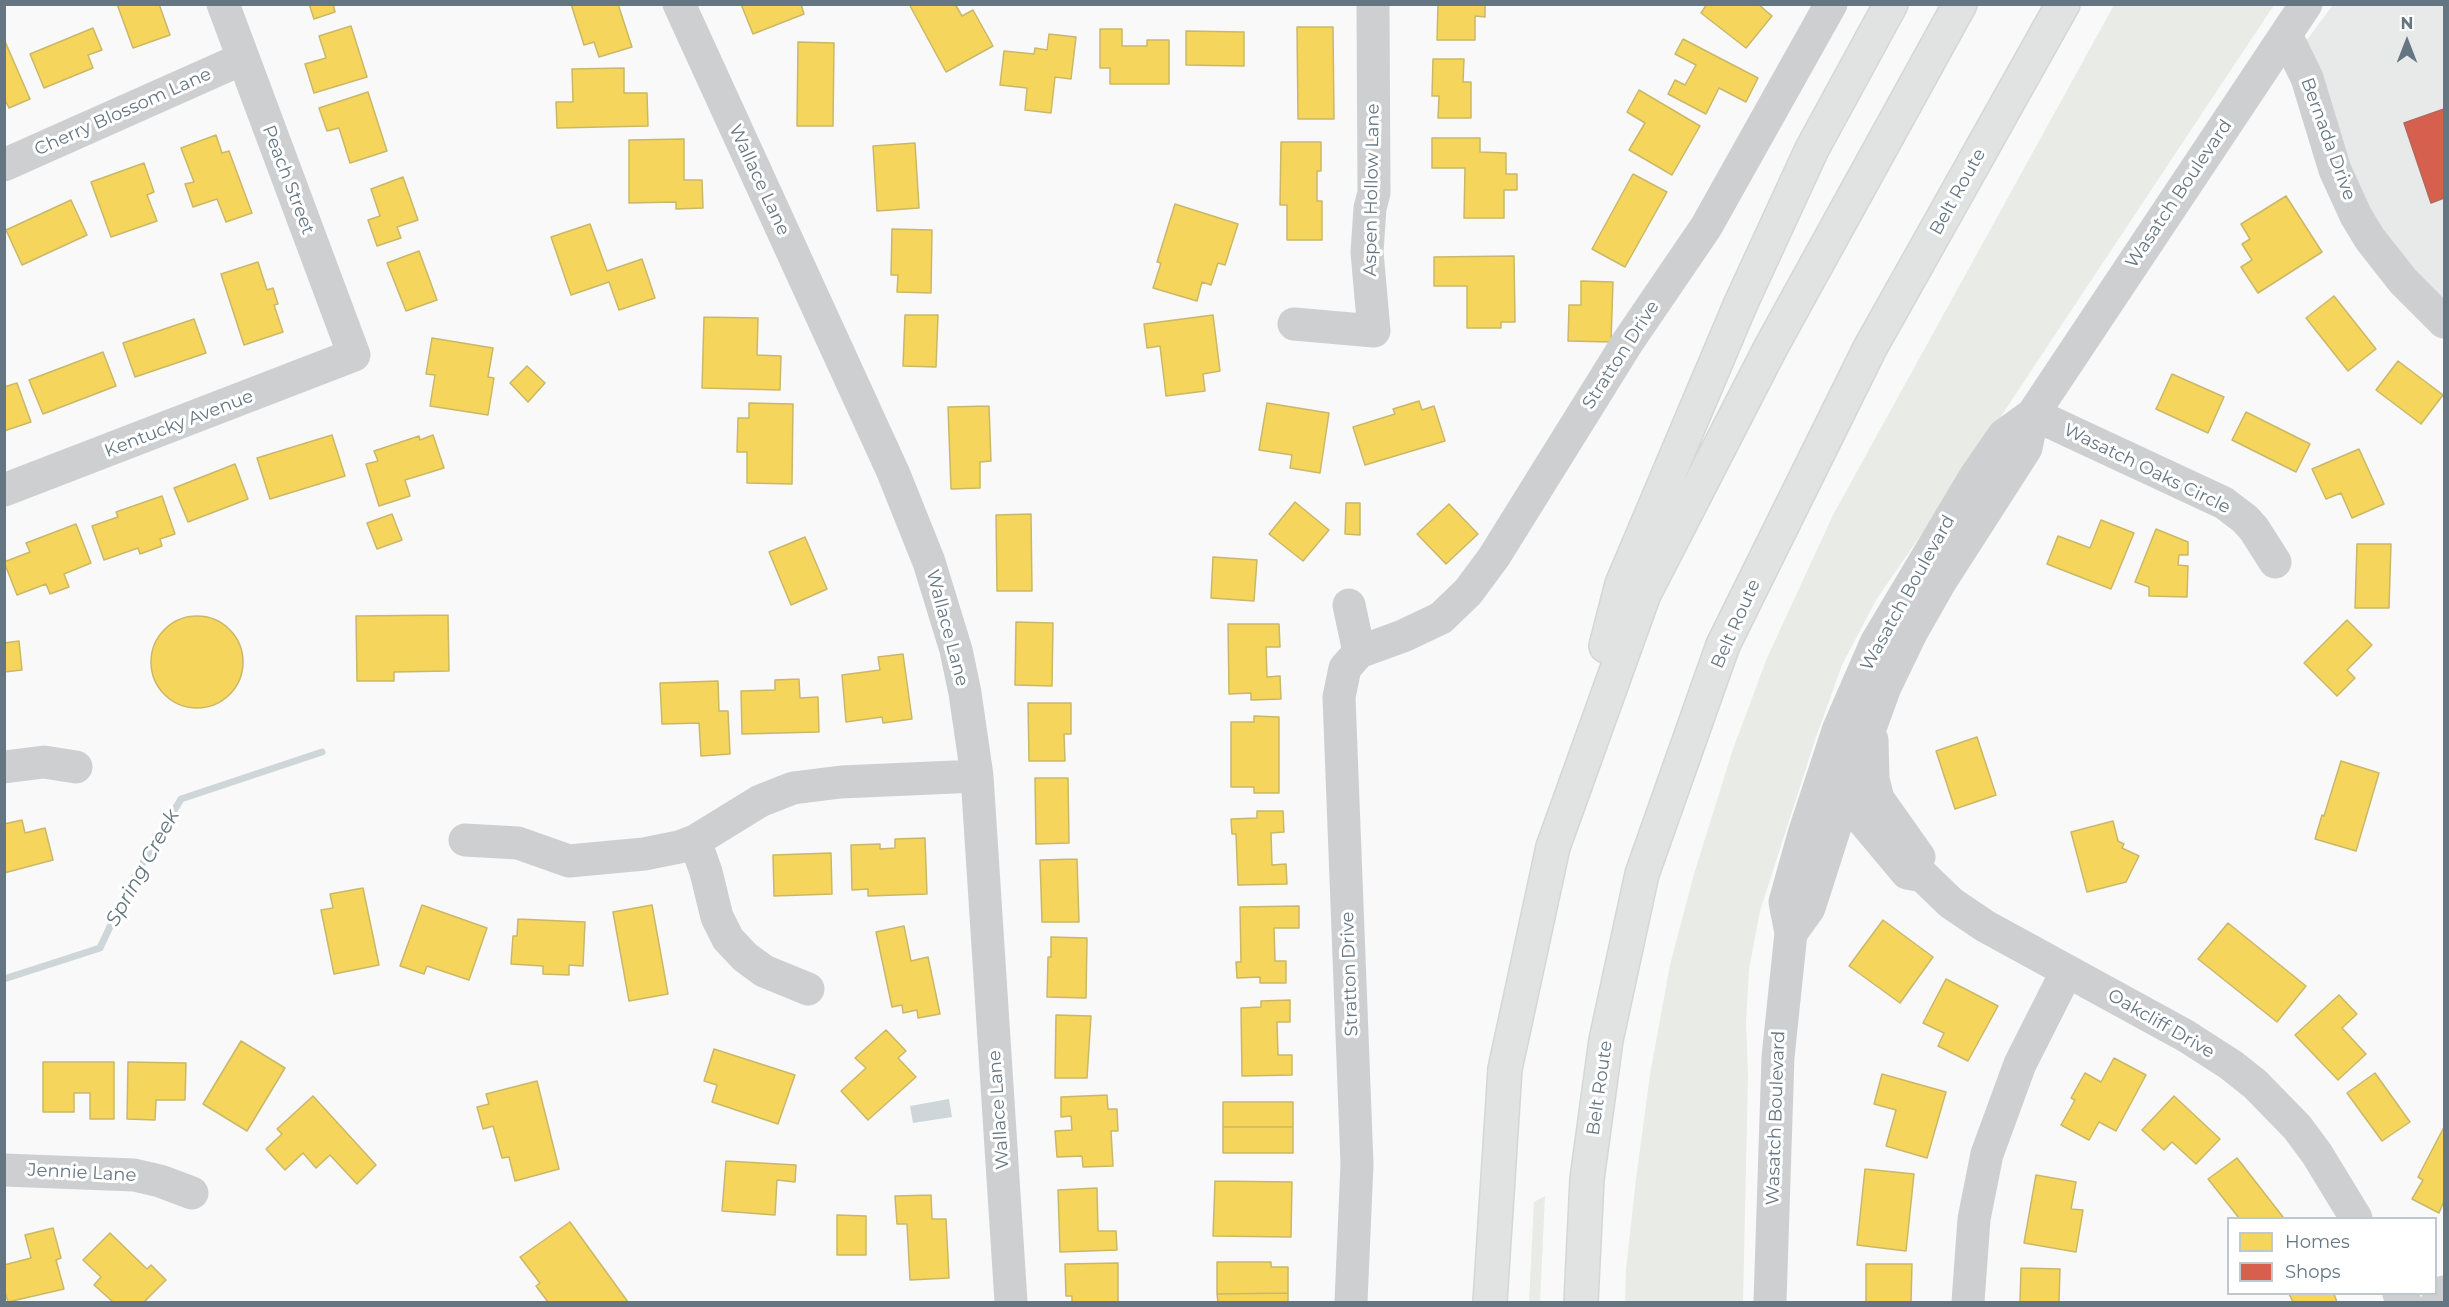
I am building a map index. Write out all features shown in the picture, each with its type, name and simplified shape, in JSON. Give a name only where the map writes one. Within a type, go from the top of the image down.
[{"type":"highway","points":[[1490,1302],[1505,1069],[1553,847],[1622,584],[1741,303],[1812,149],[1891,4]]},
{"type":"highway","points":[[1553,847],[1644,594],[1771,346],[1960,4]]},
{"type":"highway","name":"Belt Route","points":[[1581,1302],[1587,1179],[1606,1040],[1620,974],[1642,874],[1723,645],[1870,348],[2063,4]]},
{"type":"street","name":"Peach Street","points":[[223,4],[354,356]]},
{"type":"street","name":"Wallace Lane","points":[[679,4],[876,433],[913,520],[940,595],[956,650],[965,693],[977,776],[1011,1302]]},
{"type":"street","name":"Aspen Hollow Lane","points":[[1294,324],[1374,331],[1367,252],[1370,208],[1374,193],[1373,4]]},
{"type":"street","name":"Stratton Drive","points":[[1351,1302],[1357,1164],[1339,697],[1345,668],[1359,652],[1403,636],[1441,618],[1468,592],[1494,557],[1627,343],[1706,227],[1831,4]]},
{"type":"street","name":"Wasatch Boulevard","points":[[1770,1302],[1777,1069],[1791,933],[1809,908],[1834,786],[1839,728],[1876,643],[1949,518],[2004,435],[2033,414],[2306,4]]},
{"type":"street","name":"Bernada Drive","points":[[2286,35],[2307,78],[2335,170],[2356,216],[2370,239],[2403,281],[2445,322]]},
{"type":"street","name":"Cherry Blossom Lane","points":[[4,165],[242,59]]},
{"type":"street","name":"Kentucky Avenue","points":[[4,490],[354,356]]},
{"type":"street","name":"Wasatch Boulevard","points":[[1834,786],[1871,724],[1885,687],[1917,623],[1971,532],[2026,448],[2033,414]]},
{"type":"street","name":"Wasatch Oaks Circle","points":[[2033,414],[2224,502],[2254,529],[2275,562]]},
{"type":"street","points":[[1349,605],[1359,652]]},
{"type":"street","points":[[1871,724],[1873,779],[1878,799],[1923,862],[1923,876]]},
{"type":"street","points":[[4,767],[44,762],[76,767]]},
{"type":"street","points":[[465,840],[518,843],[560,859],[579,861],[662,851],[695,841],[760,801],[793,788],[833,782],[977,776]]},
{"type":"street","name":"Oakcliff Drive","points":[[1834,786],[1908,873],[1923,876],[1968,915],[2194,1041],[2255,1084],[2304,1136],[2355,1217]]},
{"type":"street","points":[[695,841],[706,872],[717,917],[736,949],[764,971],[808,989]]},
{"type":"street","points":[[1968,1302],[1974,1219],[1987,1154],[2020,1064],[2067,971]]},
{"type":"street","name":"Jennie Lane","points":[[4,1170],[134,1175],[154,1179],[192,1193]]},
{"type":"street","points":[[2437,1302],[2445,1292]]},
{"type":"shaded area","points":[[2114,5],[2274,5],[1956,484],[1876,600],[1842,665],[1816,737],[1760,911],[1749,969],[1746,1023],[1748,1075],[1743,1302],[1625,1302],[1626,1270],[1636,1179],[1650,1075],[1670,965],[1694,874],[1733,749],[1767,658],[1833,515]]},
{"type":"shaded area","points":[[2333,5],[2444,5],[2444,329],[2285,69]]},
{"type":"shaded area","points":[[949,1099],[952,1117],[913,1123],[910,1106]]},
{"type":"shaded area","points":[[1545,1196],[1540,1302],[1529,1302],[1534,1202]]},
{"type":"building: Homes","points":[[117,4],[159,4],[170,35],[133,48]]},
{"type":"building: Homes","points":[[309,4],[333,4],[335,12],[314,19]]},
{"type":"building: Homes","points":[[571,4],[618,4],[632,47],[599,57],[594,42],[584,45]]},
{"type":"building: Homes","points":[[741,4],[801,4],[804,14],[753,34]]},
{"type":"building: Homes","points":[[909,4],[955,4],[962,16],[973,10],[993,46],[946,72]]},
{"type":"building: Homes","points":[[1438,4],[1485,4],[1485,17],[1475,16],[1475,40],[1437,40]]},
{"type":"building: Homes","points":[[1707,4],[1758,4],[1772,16],[1746,48],[1701,13]]},
{"type":"building: Homes","points":[[351,26],[367,77],[314,93],[305,64],[326,58],[319,36]]},
{"type":"building: Homes","points":[[1297,27],[1333,27],[1334,119],[1298,119]]},
{"type":"building: Homes","points":[[93,28],[102,50],[88,55],[93,68],[44,88],[30,54]]},
{"type":"building: Homes","points":[[1100,29],[1122,29],[1122,46],[1147,46],[1147,40],[1169,40],[1169,84],[1110,84],[1110,68],[1100,68]]},
{"type":"building: Homes","points":[[1186,31],[1244,32],[1244,66],[1186,65]]},
{"type":"building: Homes","points":[[1049,34],[1076,37],[1071,79],[1055,77],[1051,113],[1025,110],[1027,88],[1000,85],[1004,51],[1034,54],[1035,48],[1047,50]]},
{"type":"building: Homes","points":[[4,39],[30,99],[9,108],[4,98]]},
{"type":"building: Homes","points":[[1683,39],[1758,78],[1746,102],[1719,88],[1706,114],[1668,94],[1675,80],[1685,85],[1696,65],[1675,54]]},
{"type":"building: Homes","points":[[798,42],[834,43],[833,126],[797,126]]},
{"type":"building: Homes","points":[[1433,59],[1464,59],[1463,82],[1471,82],[1471,118],[1438,118],[1439,96],[1432,96]]},
{"type":"building: Homes","points":[[624,68],[624,93],[647,93],[648,126],[557,128],[556,102],[573,102],[572,69]]},
{"type":"building: Homes","points":[[1639,90],[1700,126],[1672,175],[1629,150],[1645,123],[1627,112]]},
{"type":"building: Homes","points":[[368,92],[387,151],[350,163],[339,128],[327,131],[319,108]]},
{"type":"building: Homes","points":[[216,135],[222,153],[229,151],[252,213],[226,222],[217,199],[193,207],[185,184],[194,182],[181,148]]},
{"type":"building: Homes","points":[[1432,138],[1480,138],[1480,152],[1506,153],[1506,174],[1517,174],[1517,190],[1504,190],[1504,218],[1464,218],[1465,168],[1432,168]]},
{"type":"building: Homes","points":[[684,139],[684,180],[702,180],[703,208],[676,209],[676,202],[629,203],[629,140]]},
{"type":"building: Homes","points":[[1281,142],[1321,142],[1321,171],[1317,171],[1317,201],[1322,201],[1322,240],[1287,240],[1287,205],[1280,205]]},
{"type":"building: Homes","points":[[915,143],[919,208],[877,211],[873,146]]},
{"type":"building: Homes","points":[[144,163],[154,192],[147,195],[157,221],[111,237],[91,182]]},
{"type":"building: Homes","points":[[1633,174],[1667,192],[1625,267],[1592,249]]},
{"type":"building: Homes","points":[[403,177],[418,220],[397,227],[401,238],[377,246],[368,220],[380,216],[371,189]]},
{"type":"building: Homes","points":[[2286,196],[2322,252],[2258,293],[2241,267],[2252,260],[2242,244],[2250,239],[2241,224]]},
{"type":"building: Homes","points":[[71,200],[87,235],[22,265],[6,230]]},
{"type":"building: Homes","points":[[1175,204],[1238,224],[1225,265],[1218,263],[1211,285],[1202,282],[1197,301],[1153,288],[1161,263],[1157,262]]},
{"type":"building: Homes","points":[[590,224],[607,271],[642,259],[655,298],[619,310],[609,282],[571,295],[551,237]]},
{"type":"building: Homes","points":[[892,229],[932,230],[931,293],[897,292],[898,275],[891,275]]},
{"type":"building: Homes","points":[[419,251],[437,300],[406,311],[387,263]]},
{"type":"building: Homes","points":[[1514,256],[1515,322],[1501,322],[1501,328],[1467,328],[1467,286],[1434,286],[1434,257]]},
{"type":"building: Homes","points":[[258,262],[267,290],[273,288],[278,304],[274,305],[283,332],[244,345],[221,274]]},
{"type":"building: Homes","points":[[1581,281],[1613,282],[1611,342],[1568,341],[1569,305],[1581,305]]},
{"type":"building: Homes","points":[[2334,296],[2376,349],[2348,371],[2306,318]]},
{"type":"building: Homes","points":[[905,315],[938,315],[936,367],[903,366]]},
{"type":"building: Homes","points":[[1213,315],[1220,371],[1203,374],[1205,391],[1166,396],[1160,346],[1147,348],[1144,324]]},
{"type":"building: Homes","points":[[704,317],[758,318],[757,355],[781,356],[780,390],[702,388]]},
{"type":"building: Homes","points":[[194,319],[206,353],[135,377],[123,343]]},
{"type":"building: Homes","points":[[432,338],[493,348],[488,377],[494,378],[488,415],[430,406],[435,375],[426,374]]},
{"type":"building: Homes","points":[[103,352],[116,386],[43,414],[29,380]]},
{"type":"building: Homes","points":[[2398,361],[2443,395],[2421,424],[2376,390]]},
{"type":"building: Homes","points":[[527,366],[545,383],[528,402],[510,383]]},
{"type":"building: Homes","points":[[2172,374],[2224,397],[2208,433],[2156,409]]},
{"type":"building: Homes","points":[[17,383],[31,422],[4,431],[4,387]]},
{"type":"building: Homes","points":[[1419,401],[1422,410],[1434,406],[1445,441],[1365,465],[1353,427],[1395,414],[1393,409]]},
{"type":"building: Homes","points":[[749,403],[793,404],[792,484],[747,483],[747,452],[737,452],[738,418],[749,418]]},
{"type":"building: Homes","points":[[1267,403],[1329,413],[1320,473],[1290,468],[1292,455],[1259,450]]},
{"type":"building: Homes","points":[[989,406],[991,461],[980,462],[980,488],[951,489],[948,407]]},
{"type":"building: Homes","points":[[2246,412],[2310,444],[2296,472],[2232,440]]},
{"type":"building: Homes","points":[[332,435],[345,476],[270,499],[257,458]]},
{"type":"building: Homes","points":[[433,435],[444,468],[405,480],[410,496],[379,506],[366,464],[378,461],[374,451],[419,436],[420,440]]},
{"type":"building: Homes","points":[[2359,449],[2384,504],[2352,518],[2341,493],[2326,499],[2312,469]]},
{"type":"building: Homes","points":[[235,464],[248,499],[188,522],[174,488]]},
{"type":"building: Homes","points":[[162,496],[175,534],[160,539],[162,546],[140,554],[138,548],[104,560],[92,526],[118,517],[116,512]]},
{"type":"building: Homes","points":[[1295,502],[1329,530],[1303,561],[1269,534]]},
{"type":"building: Homes","points":[[1346,503],[1360,503],[1360,535],[1345,534]]},
{"type":"building: Homes","points":[[1449,504],[1478,534],[1446,564],[1417,534]]},
{"type":"building: Homes","points":[[392,514],[402,540],[377,549],[367,523]]},
{"type":"building: Homes","points":[[1031,514],[1032,591],[997,591],[996,515]]},
{"type":"building: Homes","points":[[2101,520],[2134,533],[2111,589],[2047,564],[2058,536],[2090,548]]},
{"type":"building: Homes","points":[[76,524],[91,563],[64,574],[69,587],[50,594],[46,584],[17,595],[4,562],[30,552],[26,543]]},
{"type":"building: Homes","points":[[2156,529],[2188,542],[2188,555],[2179,555],[2178,565],[2188,566],[2187,597],[2149,596],[2149,587],[2135,582]]},
{"type":"building: Homes","points":[[805,537],[827,589],[791,605],[769,552]]},
{"type":"building: Homes","points":[[2357,544],[2391,544],[2389,608],[2355,608]]},
{"type":"building: Homes","points":[[1213,557],[1257,560],[1254,601],[1211,598]]},
{"type":"building: Homes","points":[[448,615],[449,671],[394,672],[394,681],[357,681],[356,616]]},
{"type":"building: Homes","points":[[197,616],[215,620],[229,630],[239,644],[243,662],[239,680],[229,694],[215,704],[197,708],[179,704],[165,694],[155,680],[151,662],[155,644],[165,630],[179,620]]},
{"type":"building: Homes","points":[[2347,620],[2372,645],[2347,670],[2355,678],[2337,696],[2304,663]]},
{"type":"building: Homes","points":[[1016,622],[1053,623],[1052,686],[1015,685]]},
{"type":"building: Homes","points":[[1228,624],[1279,624],[1280,647],[1266,647],[1267,677],[1280,676],[1281,699],[1251,700],[1251,693],[1229,694]]},
{"type":"building: Homes","points":[[19,641],[22,670],[4,672],[4,643]]},
{"type":"building: Homes","points":[[903,654],[912,719],[883,723],[882,717],[846,722],[842,675],[880,670],[878,657]]},
{"type":"building: Homes","points":[[799,679],[800,698],[818,697],[819,732],[742,734],[741,691],[775,690],[775,680]]},
{"type":"building: Homes","points":[[718,681],[719,711],[728,711],[730,754],[701,756],[699,723],[662,724],[660,683]]},
{"type":"building: Homes","points":[[1028,703],[1071,703],[1071,734],[1064,734],[1065,761],[1029,761]]},
{"type":"building: Homes","points":[[1254,716],[1279,717],[1279,793],[1254,793],[1254,787],[1231,787],[1231,722],[1254,722]]},
{"type":"building: Homes","points":[[1977,737],[1996,795],[1955,809],[1936,751]]},
{"type":"building: Homes","points":[[2341,761],[2379,773],[2356,851],[2315,839]]},
{"type":"building: Homes","points":[[1035,778],[1068,778],[1069,843],[1036,844]]},
{"type":"building: Homes","points":[[1257,811],[1283,811],[1284,832],[1271,833],[1272,865],[1286,864],[1287,884],[1238,885],[1236,834],[1232,834],[1231,819],[1257,818]]},
{"type":"building: Homes","points":[[22,820],[25,833],[45,828],[53,860],[4,873],[4,824]]},
{"type":"building: Homes","points":[[2113,821],[2118,841],[2124,844],[2122,848],[2139,856],[2126,882],[2087,892],[2071,832]]},
{"type":"building: Homes","points":[[925,838],[927,894],[868,896],[868,889],[852,890],[851,845],[880,844],[880,849],[895,848],[895,839]]},
{"type":"building: Homes","points":[[831,853],[832,894],[774,896],[773,855]]},
{"type":"building: Homes","points":[[1077,859],[1079,922],[1042,922],[1040,860]]},
{"type":"building: Homes","points":[[363,888],[379,965],[334,974],[321,910],[333,908],[330,894]]},
{"type":"building: Homes","points":[[422,905],[487,928],[469,980],[427,966],[424,974],[400,966]]},
{"type":"building: Homes","points":[[652,905],[668,994],[629,1001],[613,912]]},
{"type":"building: Homes","points":[[1299,906],[1299,928],[1274,928],[1275,961],[1286,961],[1286,983],[1260,983],[1260,977],[1237,978],[1236,962],[1241,962],[1240,907]]},
{"type":"building: Homes","points":[[518,919],[585,922],[583,966],[569,965],[569,975],[543,974],[543,966],[511,964],[513,936],[517,936]]},
{"type":"building: Homes","points":[[1883,920],[1933,957],[1900,1003],[1849,966]]},
{"type":"building: Homes","points":[[2228,923],[2306,986],[2277,1022],[2198,959]]},
{"type":"building: Homes","points":[[904,926],[911,961],[928,957],[940,1014],[918,1018],[917,1010],[903,1013],[902,1005],[892,1007],[876,932]]},
{"type":"building: Homes","points":[[1051,937],[1087,938],[1086,998],[1047,997]]},
{"type":"building: Homes","points":[[1946,979],[1998,1006],[1968,1061],[1938,1046],[1944,1033],[1923,1023]]},
{"type":"building: Homes","points":[[2339,995],[2357,1014],[2342,1028],[2366,1054],[2338,1080],[2295,1035]]},
{"type":"building: Homes","points":[[1290,1000],[1290,1022],[1277,1022],[1278,1055],[1292,1055],[1292,1075],[1242,1076],[1241,1008],[1261,1007],[1261,1001]]},
{"type":"building: Homes","points":[[1056,1015],[1091,1016],[1087,1078],[1055,1078]]},
{"type":"building: Homes","points":[[886,1030],[906,1051],[898,1058],[916,1077],[868,1120],[841,1091],[866,1068],[855,1058]]},
{"type":"building: Homes","points":[[241,1041],[285,1068],[247,1131],[203,1104]]},
{"type":"building: Homes","points":[[714,1049],[795,1075],[778,1124],[712,1102],[717,1085],[704,1081]]},
{"type":"building: Homes","points":[[2114,1058],[2146,1075],[2116,1131],[2099,1122],[2089,1140],[2061,1125],[2075,1100],[2071,1098],[2085,1073],[2101,1082]]},
{"type":"building: Homes","points":[[43,1062],[114,1062],[114,1119],[90,1119],[90,1093],[74,1093],[74,1112],[43,1112]]},
{"type":"building: Homes","points":[[128,1062],[186,1063],[185,1100],[156,1100],[155,1120],[127,1119]]},
{"type":"building: Homes","points":[[2375,1073],[2410,1122],[2382,1141],[2347,1093]]},
{"type":"building: Homes","points":[[1882,1074],[1946,1092],[1927,1158],[1886,1146],[1896,1110],[1874,1104]]},
{"type":"building: Homes","points":[[537,1081],[559,1169],[515,1181],[509,1157],[502,1158],[493,1126],[483,1129],[477,1107],[489,1104],[486,1094]]},
{"type":"building: Homes","points":[[1107,1095],[1108,1109],[1117,1109],[1118,1131],[1111,1131],[1113,1166],[1083,1167],[1082,1156],[1057,1157],[1055,1131],[1072,1130],[1071,1116],[1061,1117],[1061,1097]]},
{"type":"building: Homes","points":[[313,1096],[376,1165],[357,1184],[330,1155],[316,1168],[303,1153],[285,1170],[266,1149],[282,1134],[277,1129]]},
{"type":"building: Homes","points":[[2174,1096],[2220,1139],[2196,1164],[2172,1142],[2164,1150],[2142,1130]]},
{"type":"building: Homes","points":[[1223,1102],[1293,1102],[1293,1127],[1223,1127]]},
{"type":"building: Homes","points":[[1223,1127],[1293,1127],[1293,1153],[1223,1153]]},
{"type":"building: Homes","points":[[2444,1127],[2444,1201],[2439,1213],[2412,1199],[2423,1180],[2418,1177]]},
{"type":"building: Homes","points":[[2237,1158],[2283,1217],[2238,1217],[2208,1179]]},
{"type":"building: Homes","points":[[726,1161],[796,1165],[795,1182],[777,1180],[775,1215],[722,1211]]},
{"type":"building: Homes","points":[[1865,1169],[1914,1174],[1906,1251],[1857,1245]]},
{"type":"building: Homes","points":[[2036,1175],[2076,1182],[2071,1209],[2083,1210],[2076,1252],[2024,1243]]},
{"type":"building: Homes","points":[[1215,1181],[1292,1182],[1291,1237],[1213,1236]]},
{"type":"building: Homes","points":[[1097,1188],[1098,1231],[1116,1231],[1117,1250],[1060,1252],[1058,1190]]},
{"type":"building: Homes","points":[[931,1195],[932,1219],[946,1219],[949,1278],[910,1280],[907,1224],[897,1224],[895,1196]]},
{"type":"building: Homes","points":[[837,1215],[866,1216],[866,1255],[837,1255]]},
{"type":"building: Homes","points":[[570,1222],[628,1302],[548,1302],[536,1286],[540,1283],[520,1257]]},
{"type":"building: Homes","points":[[53,1228],[61,1258],[56,1260],[64,1289],[8,1302],[4,1289],[4,1265],[31,1258],[25,1235]]},
{"type":"building: Homes","points":[[110,1233],[147,1269],[151,1265],[166,1280],[144,1302],[113,1302],[94,1285],[101,1277],[83,1260]]},
{"type":"building: Homes","points":[[1217,1262],[1271,1262],[1271,1267],[1288,1267],[1288,1293],[1217,1294]]},
{"type":"building: Homes","points":[[1118,1263],[1118,1302],[1072,1302],[1072,1296],[1066,1296],[1065,1264]]},
{"type":"building: Homes","points":[[1866,1264],[1912,1264],[1911,1302],[1866,1302]]},
{"type":"building: Homes","points":[[2021,1268],[2060,1269],[2059,1302],[2020,1302]]},
{"type":"building: Homes","points":[[1288,1293],[1288,1302],[1218,1302],[1217,1294]]},
{"type":"building: Homes","points":[[2290,1295],[2334,1295],[2337,1302],[2293,1302]]},
{"type":"building: Shops","points":[[2444,109],[2444,198],[2431,203],[2404,123]]},
{"type":"waterway","name":"Spring Creek","points":[[4,979],[100,948],[129,886],[181,799],[322,752]]}]
